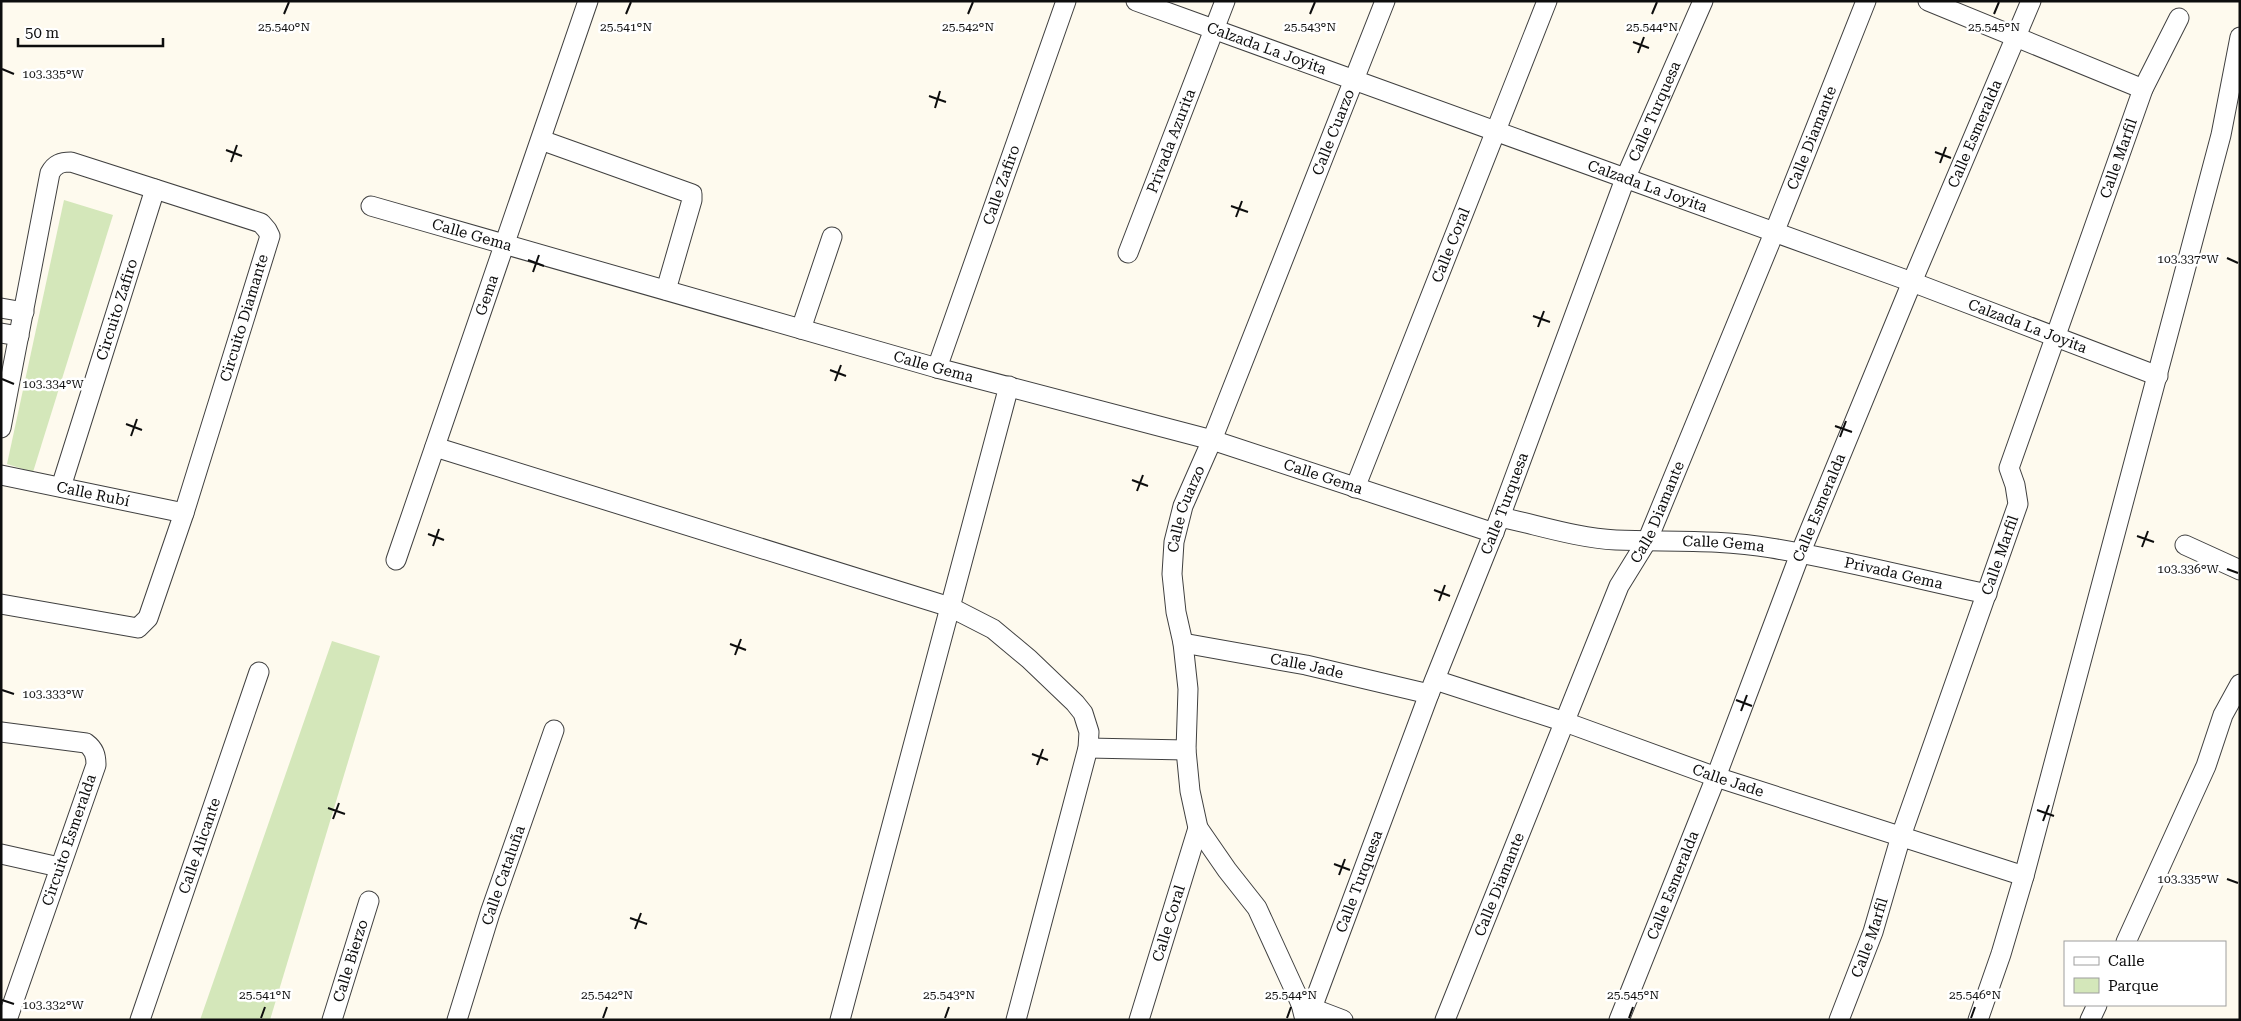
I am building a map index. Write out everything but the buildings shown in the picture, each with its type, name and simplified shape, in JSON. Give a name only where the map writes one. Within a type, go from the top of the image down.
[{"type":"street","name":"Gema","points":[[396,560],[588,1]]},
{"type":"street","name":"Calle Zafiro","points":[[936,368],[1066,1]]},
{"type":"street","name":"Calzada La Joyita","points":[[1136,1],[1912,282],[2158,376]]},
{"type":"street","name":"Privada Azurita","points":[[1128,253],[1225,1]]},
{"type":"street","name":"Calle Cuarzo","points":[[1306,1011],[1257,908],[1227,870],[1198,828],[1190,791],[1186,750],[1188,689],[1172,574],[1174,542],[1184,506],[1212,440],[1385,1]]},
{"type":"street","name":"Calle Coral","points":[[1355,488],[1547,1]]},
{"type":"street","name":"Calle Turquesa","points":[[1306,1011],[1497,525],[1625,179],[1703,1]]},
{"type":"street","name":"Calle Diamante","points":[[1445,1020],[1619,586],[1648,539],[1774,233],[1866,1]]},
{"type":"street","points":[[1928,1],[2143,89]]},
{"type":"street","name":"Calle Esmeralda","points":[[1619,1020],[1716,777],[1800,554],[2031,1]]},
{"type":"street","name":"Calle Marfil","points":[[1839,1020],[1873,932],[1901,836],[2018,504],[2015,485],[2009,468],[2143,89],[2179,18]]},
{"type":"street","points":[[1978,1020],[2001,954],[2024,876],[2158,376],[2222,135],[2240,37]]},
{"type":"street","points":[[541,140],[692,194],[692,200],[666,290]]},
{"type":"street","name":"Circuito Diamante","points":[[1,428],[10,334],[24,312],[50,173],[54,167],[60,163],[71,162],[261,223],[267,230],[270,236],[184,513],[148,618],[138,628],[1,604]]},
{"type":"street","name":"Circuito Zafiro","points":[[61,487],[155,189]]},
{"type":"street","name":"Calle Gema","points":[[371,206],[936,368],[1212,440],[1355,488],[1497,525],[1615,540],[1648,539],[1732,543],[1800,554]]},
{"type":"street","points":[[802,329],[832,237]]},
{"type":"street","points":[[1,308],[24,312]]},
{"type":"street","points":[[840,1020],[1009,386]]},
{"type":"street","points":[[435,447],[950,607],[993,628],[1029,658],[1083,713],[1089,732],[1088,748],[1016,1020]]},
{"type":"street","name":"Calle Rubí","points":[[1,475],[184,513]]},
{"type":"street","points":[[2185,545],[2238,564]]},
{"type":"street","name":"Privada Gema","points":[[1800,554],[1987,594]]},
{"type":"street","name":"Calle Jade","points":[[1183,643],[1432,687],[1565,722],[1716,777],[2024,876]]},
{"type":"street","name":"Calle Alicante","points":[[140,1020],[259,672]]},
{"type":"street","points":[[2126,941],[2206,766],[2223,715],[2240,684]]},
{"type":"street","name":"Calle Cataluña","points":[[457,1020],[490,913],[554,730]]},
{"type":"street","name":"Circuito Esmeralda","points":[[1,732],[86,743],[95,753],[96,765],[60,866],[8,998],[7,1020]]},
{"type":"street","points":[[1088,748],[1186,750]]},
{"type":"street","name":"Calle Coral","points":[[1139,1020],[1198,828]]},
{"type":"street","points":[[1,854],[60,866]]},
{"type":"street","name":"Calle Bierzo","points":[[332,1020],[369,901]]},
{"type":"street","points":[[2090,1020],[2097,1006]]},
{"type":"street","points":[[1306,1011],[1344,1020]]},
{"type":"green space","points":[[64,200],[113,215],[33,472],[7,464]]},
{"type":"green space","points":[[332,641],[380,656],[270,1020],[200,1020]]}]
